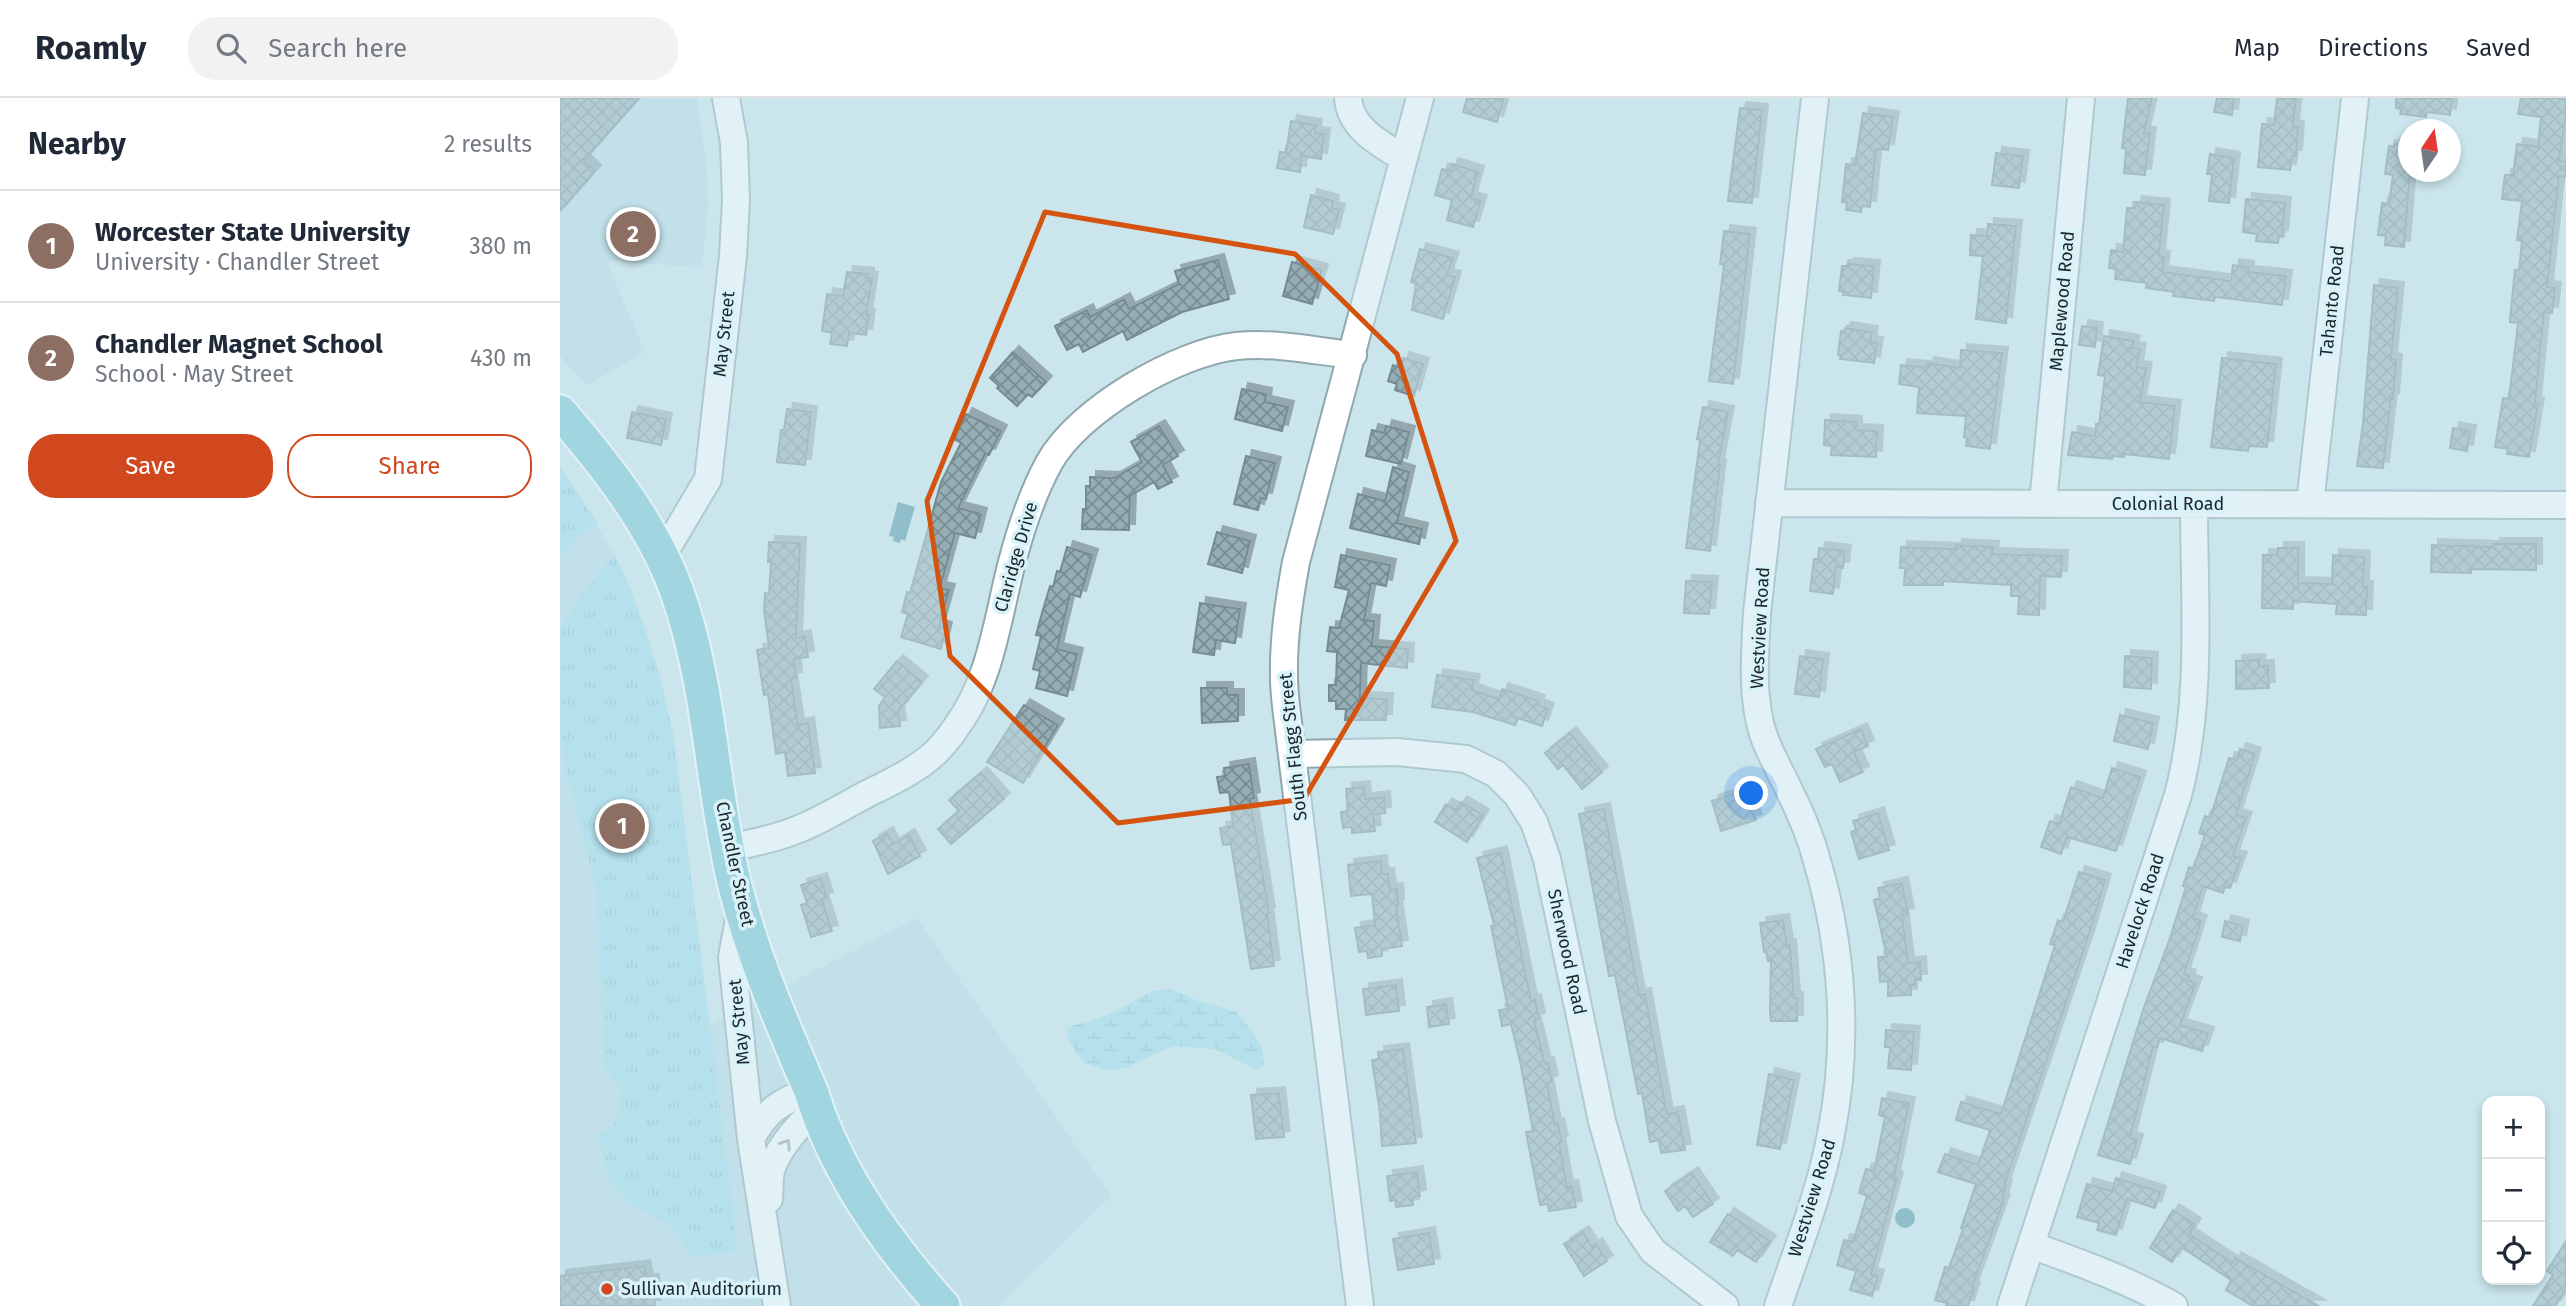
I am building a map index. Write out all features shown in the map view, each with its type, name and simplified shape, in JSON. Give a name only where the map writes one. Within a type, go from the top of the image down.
[{"type":"main road","name":"Chandler Street","points":[[560,412],[640,517],[676,588],[692,642],[728,849],[741,906],[764,982],[813,1100],[850,1180],[878,1227],[943,1306]]},
{"type":"street","name":"May Street","points":[[661,558],[708,479],[733,256],[736,200],[734,143],[726,98]]},
{"type":"street","points":[[1348,98],[1349,112],[1361,128],[1403,158]]},
{"type":"street","name":"South Flagg Street","points":[[1360,1306],[1284,679],[1287,608],[1308,516],[1420,98]]},
{"type":"street","name":"Westview Road","points":[[1778,1306],[1816,1196],[1831,1135],[1838,1090],[1842,1016],[1831,920],[1817,860],[1792,794],[1764,736],[1757,709],[1755,684],[1757,613],[1815,98]]},
{"type":"street","name":"Maplewood Road","points":[[2043,504],[2081,98]]},
{"type":"street","name":"Tahanto Road","points":[[2310,504],[2355,98]]},
{"type":"street","name":"Claridge Drive","points":[[728,849],[805,827],[902,775],[936,752],[958,725],[976,692],[989,657],[1013,559],[1031,500],[1050,461],[1075,430],[1105,405],[1157,373],[1203,352],[1237,346],[1271,345],[1353,355]]},
{"type":"street","name":"Colonial Road","points":[[1769,503],[2566,505]]},
{"type":"street","name":"Havelock Road","points":[[2011,1306],[2178,795],[2188,756],[2195,686],[2194,504]]},
{"type":"street","name":"Sherwood Road","points":[[1292,754],[1397,752],[1466,759],[1496,774],[1517,795],[1534,822],[1547,859],[1602,1121],[1629,1216],[1653,1251],[1725,1306]]},
{"type":"street","name":"May Street","points":[[741,906],[732,957],[751,1139],[777,1306]]},
{"type":"street","points":[[751,1139],[761,1120],[787,1098],[813,1100]]},
{"type":"street","name":"May Street","points":[[767,1232],[771,1172],[813,1100]]},
{"type":"street","points":[[2031,1245],[2109,1274],[2174,1306]]},
{"type":"highlighted area","points":[[1045,212],[1295,254],[1397,354],[1456,541],[1304,799],[1118,823],[950,656],[927,501]]},
{"type":"shaded area","points":[[560,98],[697,98],[707,169],[708,208],[702,268],[606,260],[645,352],[587,385],[560,356]]},
{"type":"shaded area","points":[[560,467],[615,555],[633,593],[660,673],[673,734],[710,1025],[917,918],[1111,1196],[999,1306],[560,1306]]},
{"type":"shaded area","points":[[898,502],[915,507],[905,541],[901,539],[900,543],[889,536]]},
{"type":"shaded area","points":[[1901,1208],[1909,1208],[1915,1218],[1909,1228],[1901,1228],[1895,1222],[1895,1214]]},
{"type":"green space","points":[[560,467],[598,524],[579,535],[560,558]]},
{"type":"green space","points":[[615,555],[649,643],[673,734],[738,1251],[692,1257],[675,1231],[653,1215],[631,1204],[608,1178],[598,1131],[608,1130],[617,1120],[621,1092],[617,1083],[604,1069],[597,892],[566,769],[560,731],[560,630],[578,598]]},
{"type":"green space","points":[[1171,989],[1236,1012],[1254,1033],[1263,1051],[1264,1064],[1257,1070],[1215,1049],[1173,1046],[1125,1068],[1105,1070],[1084,1063],[1070,1043],[1066,1031],[1073,1025],[1114,1012],[1152,991]]},
{"type":"building","points":[[560,98],[639,98],[584,160],[595,171],[560,211]]},
{"type":"building","points":[[1467,98],[1504,98],[1497,122],[1463,112]]},
{"type":"building","points":[[2128,98],[2152,98],[2144,133],[2150,133],[2145,175],[2124,173],[2126,149],[2122,148]]},
{"type":"building","points":[[2217,98],[2234,98],[2232,115],[2214,112]]},
{"type":"building","points":[[2277,98],[2296,98],[2293,127],[2298,127],[2296,156],[2292,156],[2290,170],[2258,167],[2262,124],[2274,125]]},
{"type":"building","points":[[2396,98],[2452,98],[2450,115],[2427,112],[2426,117],[2400,114],[2401,109],[2396,108]]},
{"type":"building","points":[[2521,98],[2566,98],[2559,161],[2566,162],[2566,177],[2559,176],[2547,287],[2555,288],[2552,313],[2544,312],[2535,403],[2538,404],[2529,457],[2507,454],[2508,449],[2495,447],[2503,398],[2509,399],[2518,323],[2510,322],[2510,319],[2515,270],[2519,270],[2522,241],[2517,240],[2522,201],[2502,199],[2505,175],[2513,175],[2517,144],[2538,147],[2541,117],[2518,114]]},
{"type":"building","points":[[1740,108],[1762,110],[1752,203],[1728,201]]},
{"type":"building","points":[[1863,113],[1893,117],[1888,150],[1876,149],[1870,207],[1862,206],[1861,212],[1846,210],[1847,202],[1842,202],[1846,164],[1855,165]]},
{"type":"building","points":[[1291,121],[1316,125],[1315,133],[1324,134],[1321,159],[1302,156],[1300,172],[1277,168],[1280,152],[1286,153]]},
{"type":"building","points":[[2394,144],[2398,145],[2398,182],[2409,182],[2404,247],[2385,245],[2386,236],[2378,235],[2382,203],[2389,204],[2393,175],[2385,174],[2389,146],[2394,147]]},
{"type":"building","points":[[1996,153],[2023,156],[2019,188],[1992,185]]},
{"type":"building","points":[[2210,154],[2234,158],[2229,203],[2209,201],[2212,174],[2207,174]]},
{"type":"building","points":[[1452,164],[1478,172],[1471,198],[1481,201],[1473,227],[1447,220],[1452,200],[1435,195],[1442,169],[1450,171]]},
{"type":"building","points":[[1311,195],[1333,201],[1332,208],[1339,210],[1333,234],[1304,227]]},
{"type":"building","points":[[2246,199],[2285,203],[2282,236],[2279,236],[2278,243],[2256,241],[2257,234],[2243,232]]},
{"type":"building","points":[[2136,202],[2164,205],[2159,256],[2164,257],[2162,272],[2231,281],[2233,265],[2248,267],[2248,272],[2286,276],[2282,305],[2215,297],[2214,301],[2173,296],[2174,292],[2146,288],[2147,283],[2115,279],[2116,269],[2109,268],[2111,250],[2123,252],[2127,208],[2135,208]]},
{"type":"building","points":[[1988,224],[2016,226],[2006,323],[1976,319],[1983,256],[1970,255],[1971,235],[1987,236]]},
{"type":"building","points":[[1724,231],[1750,234],[1733,384],[1709,381],[1724,265],[1720,264]]},
{"type":"building","points":[[1420,249],[1453,258],[1447,275],[1455,277],[1443,319],[1412,310],[1416,284],[1411,282]]},
{"type":"building","points":[[1218,260],[1229,299],[1182,312],[1127,340],[1123,331],[1083,352],[1079,344],[1067,350],[1058,333],[1055,326],[1087,310],[1090,317],[1124,299],[1129,309],[1179,284],[1175,271]]},
{"type":"building","points":[[1292,262],[1322,270],[1312,304],[1283,296]]},
{"type":"building","points":[[1842,266],[1874,266],[1871,298],[1843,295],[1844,292],[1839,291]]},
{"type":"building","points":[[847,272],[868,274],[868,278],[872,278],[866,335],[849,333],[847,346],[830,344],[832,333],[822,331],[827,294],[843,296]]},
{"type":"building","points":[[2374,285],[2398,288],[2391,359],[2396,360],[2393,399],[2391,398],[2383,468],[2357,466]]},
{"type":"building","points":[[2082,326],[2097,328],[2095,347],[2079,345]]},
{"type":"building","points":[[1845,328],[1872,332],[1870,342],[1877,343],[1874,363],[1840,359],[1841,355],[1838,355],[1841,331],[1844,332]]},
{"type":"building","points":[[2104,336],[2134,341],[2132,348],[2140,349],[2137,367],[2146,368],[2140,402],[2175,406],[2169,459],[2124,454],[2124,457],[2112,456],[2112,459],[2068,455],[2072,432],[2095,436],[2096,424],[2099,424],[2105,376],[2098,375]]},
{"type":"building","points":[[1961,350],[2002,353],[1990,449],[1966,446],[1966,416],[1917,413],[1919,387],[1899,384],[1901,365],[1923,367],[1928,366],[1928,363],[1960,368]]},
{"type":"building","points":[[1013,352],[1046,382],[1032,397],[1028,394],[1017,406],[990,378]]},
{"type":"building","points":[[1403,358],[1423,364],[1414,396],[1395,390],[1397,384],[1388,381],[1393,365],[1401,368]]},
{"type":"building","points":[[2222,358],[2276,364],[2267,447],[2249,446],[2248,451],[2211,447]]},
{"type":"building","points":[[1242,389],[1266,394],[1265,402],[1288,407],[1282,431],[1235,419]]},
{"type":"building","points":[[1703,407],[1728,412],[1718,465],[1710,551],[1686,548],[1700,440],[1697,439]]},
{"type":"building","points":[[787,409],[811,412],[805,465],[777,462]]},
{"type":"building","points":[[632,412],[666,419],[661,445],[627,438]]},
{"type":"building","points":[[966,414],[1001,431],[989,455],[985,454],[958,508],[981,514],[975,538],[955,533],[940,588],[949,590],[939,626],[946,628],[941,649],[901,637],[908,614],[902,612],[907,592],[910,593],[941,482],[961,443],[954,439]]},
{"type":"building","points":[[1825,420],[1856,422],[1856,430],[1877,431],[1876,457],[1831,455],[1832,446],[1824,445]]},
{"type":"building","points":[[1159,426],[1178,456],[1163,465],[1172,482],[1158,489],[1154,482],[1130,496],[1129,530],[1082,529],[1083,509],[1086,509],[1086,486],[1090,486],[1090,477],[1114,478],[1142,462],[1131,442]]},
{"type":"building","points":[[1386,426],[1409,432],[1401,464],[1366,456],[1372,430],[1384,433]]},
{"type":"building","points":[[2453,428],[2470,431],[2467,451],[2450,448]]},
{"type":"building","points":[[1246,456],[1275,463],[1266,499],[1261,498],[1258,510],[1234,504]]},
{"type":"building","points":[[1393,467],[1409,472],[1397,523],[1422,529],[1419,544],[1350,528],[1358,494],[1385,501]]},
{"type":"building","points":[[1217,532],[1250,541],[1242,573],[1208,564]]},
{"type":"building","points":[[769,542],[800,543],[796,638],[805,636],[808,657],[794,659],[796,678],[791,679],[798,725],[808,723],[815,773],[788,776],[785,752],[776,754],[768,694],[764,695],[757,650],[769,648],[764,610],[765,593],[769,594]]},
{"type":"building","points":[[2494,544],[2536,544],[2536,570],[2471,569],[2471,573],[2431,572],[2432,545],[2494,547]]},
{"type":"building","points":[[1956,545],[1993,547],[1992,554],[2062,556],[2061,577],[2040,576],[2039,615],[2018,614],[2019,596],[2011,596],[2011,585],[1943,581],[1943,585],[1904,585],[1905,568],[1900,568],[1901,547],[1955,549]]},
{"type":"building","points":[[1067,547],[1092,555],[1080,597],[1070,594],[1057,649],[1077,654],[1067,696],[1036,688],[1040,671],[1033,669],[1041,636],[1036,635],[1042,613],[1050,586],[1053,587],[1057,571],[1060,572]]},
{"type":"building","points":[[1819,548],[1845,551],[1843,568],[1836,567],[1833,594],[1810,591],[1814,559],[1818,559]]},
{"type":"building","points":[[2278,548],[2298,548],[2298,583],[2332,584],[2333,555],[2364,557],[2366,615],[2336,614],[2337,604],[2293,601],[2293,609],[2262,608],[2263,555],[2278,555]]},
{"type":"building","points":[[1341,555],[1390,565],[1386,586],[1371,583],[1364,620],[1374,621],[1372,646],[1408,649],[1407,668],[1361,663],[1360,698],[1387,699],[1386,720],[1345,720],[1346,709],[1336,709],[1336,701],[1329,701],[1329,685],[1336,685],[1337,652],[1327,651],[1330,627],[1339,628],[1349,590],[1335,587]]},
{"type":"building","points":[[1686,581],[1712,582],[1709,614],[1684,613]]},
{"type":"building","points":[[1200,603],[1240,609],[1235,643],[1216,640],[1214,655],[1193,652]]},
{"type":"building","points":[[1800,656],[1823,659],[1819,697],[1795,694]]},
{"type":"building","points":[[2125,656],[2152,658],[2151,689],[2124,687]]},
{"type":"building","points":[[2259,660],[2259,666],[2268,666],[2269,688],[2236,689],[2236,661]]},
{"type":"building","points":[[897,661],[922,682],[898,711],[900,726],[880,728],[879,706],[885,697],[874,689]]},
{"type":"building","points":[[1437,675],[1474,680],[1472,690],[1499,699],[1502,689],[1539,701],[1537,705],[1548,709],[1542,726],[1518,718],[1515,725],[1473,712],[1432,707]]},
{"type":"building","points":[[1201,688],[1227,688],[1227,695],[1238,695],[1238,721],[1202,723]]},
{"type":"building","points":[[1024,705],[1058,725],[1023,783],[987,762]]},
{"type":"building","points":[[2120,715],[2153,723],[2148,749],[2114,741]]},
{"type":"building","points":[[1861,729],[1868,746],[1854,752],[1863,772],[1840,782],[1832,764],[1825,767],[1816,749]]},
{"type":"building","points":[[1570,733],[1602,772],[1582,789],[1563,765],[1558,769],[1545,753]]},
{"type":"building","points":[[2240,749],[2255,754],[2236,815],[2246,818],[2233,856],[2241,858],[2230,888],[2225,887],[2223,893],[2203,886],[2193,918],[2201,921],[2184,974],[2190,976],[2188,980],[2196,983],[2180,1025],[2208,1033],[2202,1051],[2160,1038],[2157,1048],[2153,1047],[2130,1138],[2137,1140],[2130,1164],[2098,1155],[2143,1010],[2169,941],[2186,887],[2183,886],[2189,867],[2193,869],[2205,835],[2199,833],[2205,816],[2210,818],[2229,758],[2237,760]]},
{"type":"building","points":[[1249,764],[1254,798],[1250,799],[1269,913],[1274,966],[1251,969],[1231,844],[1223,845],[1220,828],[1233,826],[1229,792],[1220,793],[1217,777],[1225,776],[1224,768]]},
{"type":"building","points":[[2112,768],[2140,777],[2116,851],[2067,837],[2061,854],[2041,847],[2050,821],[2059,824],[2071,787],[2103,798]]},
{"type":"building","points":[[981,773],[1004,799],[951,844],[938,829],[959,811],[949,800]]},
{"type":"building","points":[[1364,787],[1365,799],[1384,797],[1385,813],[1373,814],[1375,831],[1352,833],[1352,827],[1343,828],[1341,812],[1348,811],[1346,789]]},
{"type":"building","points":[[1746,790],[1756,820],[1721,831],[1712,801]]},
{"type":"building","points":[[1461,802],[1483,815],[1467,842],[1435,822],[1446,804],[1456,810]]},
{"type":"building","points":[[1604,809],[1639,995],[1645,994],[1667,1114],[1678,1112],[1685,1150],[1661,1153],[1659,1140],[1650,1142],[1642,1093],[1638,1094],[1615,975],[1609,976],[1579,814]]},
{"type":"building","points":[[1878,813],[1889,850],[1859,859],[1851,832],[1856,830],[1853,821]]},
{"type":"building","points":[[887,833],[893,844],[909,835],[920,856],[888,874],[873,841]]},
{"type":"building","points":[[1501,852],[1531,1001],[1535,1000],[1539,1019],[1534,1020],[1552,1081],[1547,1083],[1555,1125],[1558,1124],[1562,1142],[1559,1143],[1567,1187],[1572,1186],[1576,1207],[1549,1211],[1548,1204],[1540,1205],[1526,1132],[1533,1131],[1521,1066],[1511,1024],[1502,1026],[1499,1010],[1508,1009],[1491,926],[1494,925],[1477,858]]},
{"type":"building","points":[[1381,861],[1382,874],[1388,874],[1390,890],[1397,889],[1396,905],[1402,946],[1382,949],[1382,956],[1368,958],[1367,951],[1359,952],[1355,928],[1375,925],[1372,894],[1351,896],[1348,865]]},
{"type":"building","points":[[2079,872],[2105,880],[2090,931],[2004,1186],[2004,1200],[1972,1287],[1974,1288],[1968,1306],[1946,1306],[1947,1303],[1935,1300],[1945,1267],[1949,1268],[1963,1229],[1961,1228],[1976,1184],[1938,1172],[1945,1154],[1978,1165],[1990,1130],[1956,1120],[1961,1102],[2001,1114],[2055,945],[2050,944],[2058,920],[2063,922]]},
{"type":"building","points":[[821,879],[827,898],[822,899],[832,931],[811,937],[801,905],[807,903],[801,885]]},
{"type":"building","points":[[1902,883],[1908,914],[1902,915],[1908,963],[1920,962],[1921,980],[1915,980],[1915,985],[1911,985],[1911,995],[1888,996],[1888,981],[1880,982],[1878,957],[1887,957],[1874,900],[1880,898],[1878,888]]},
{"type":"building","points":[[1783,920],[1787,945],[1790,945],[1794,998],[1797,998],[1797,1021],[1771,1021],[1771,961],[1768,961],[1766,951],[1764,952],[1760,923]]},
{"type":"building","points":[[2225,921],[2243,926],[2240,941],[2222,937]]},
{"type":"building","points":[[1396,985],[1399,1011],[1366,1015],[1363,989]]},
{"type":"building","points":[[1446,1004],[1449,1024],[1429,1027],[1427,1007]]},
{"type":"building","points":[[1886,1030],[1914,1032],[1911,1070],[1888,1068],[1890,1047],[1885,1047]]},
{"type":"building","points":[[1403,1049],[1416,1143],[1382,1146],[1372,1060],[1379,1059],[1378,1052]]},
{"type":"building","points":[[1769,1074],[1794,1080],[1780,1149],[1757,1145]]},
{"type":"building","points":[[1279,1093],[1284,1137],[1256,1139],[1251,1095]]},
{"type":"building","points":[[1882,1098],[1909,1103],[1894,1177],[1897,1178],[1871,1274],[1878,1276],[1872,1296],[1850,1290],[1856,1271],[1837,1265],[1844,1240],[1853,1242],[1867,1196],[1859,1193],[1866,1169],[1874,1171],[1885,1117],[1879,1115]]},
{"type":"building","points":[[1417,1172],[1420,1196],[1412,1197],[1413,1205],[1396,1207],[1395,1200],[1390,1201],[1387,1176]]},
{"type":"building","points":[[1692,1173],[1713,1204],[1693,1217],[1685,1206],[1678,1211],[1665,1191]]},
{"type":"building","points":[[2116,1178],[2160,1192],[2155,1208],[2127,1199],[2116,1235],[2097,1230],[2099,1223],[2077,1217],[2087,1184],[2112,1191]]},
{"type":"building","points":[[2173,1210],[2195,1224],[2189,1234],[2233,1263],[2235,1258],[2319,1306],[2253,1306],[2226,1290],[2231,1280],[2181,1247],[2172,1262],[2150,1248]]},
{"type":"building","points":[[1728,1214],[1770,1241],[1756,1262],[1737,1250],[1733,1256],[1710,1242]]},
{"type":"building","points":[[1583,1232],[1592,1247],[1596,1244],[1607,1261],[1584,1276],[1564,1244]]},
{"type":"building","points":[[1429,1233],[1434,1264],[1398,1270],[1393,1239]]},
{"type":"building","points":[[2566,1241],[2566,1289],[2555,1306],[2533,1306],[2553,1275],[2547,1271]]},
{"type":"building","name":"Sullivan Auditorium","points":[[644,1266],[647,1280],[653,1280],[655,1306],[560,1306],[560,1276]]},
{"type":"place","name":"Chandler Magnet School","points":[[633,234]]},
{"type":"place","name":"Worcester State University","points":[[622,826]]},
{"type":"place","name":"Sullivan Auditorium","points":[[607,1289]]}]
